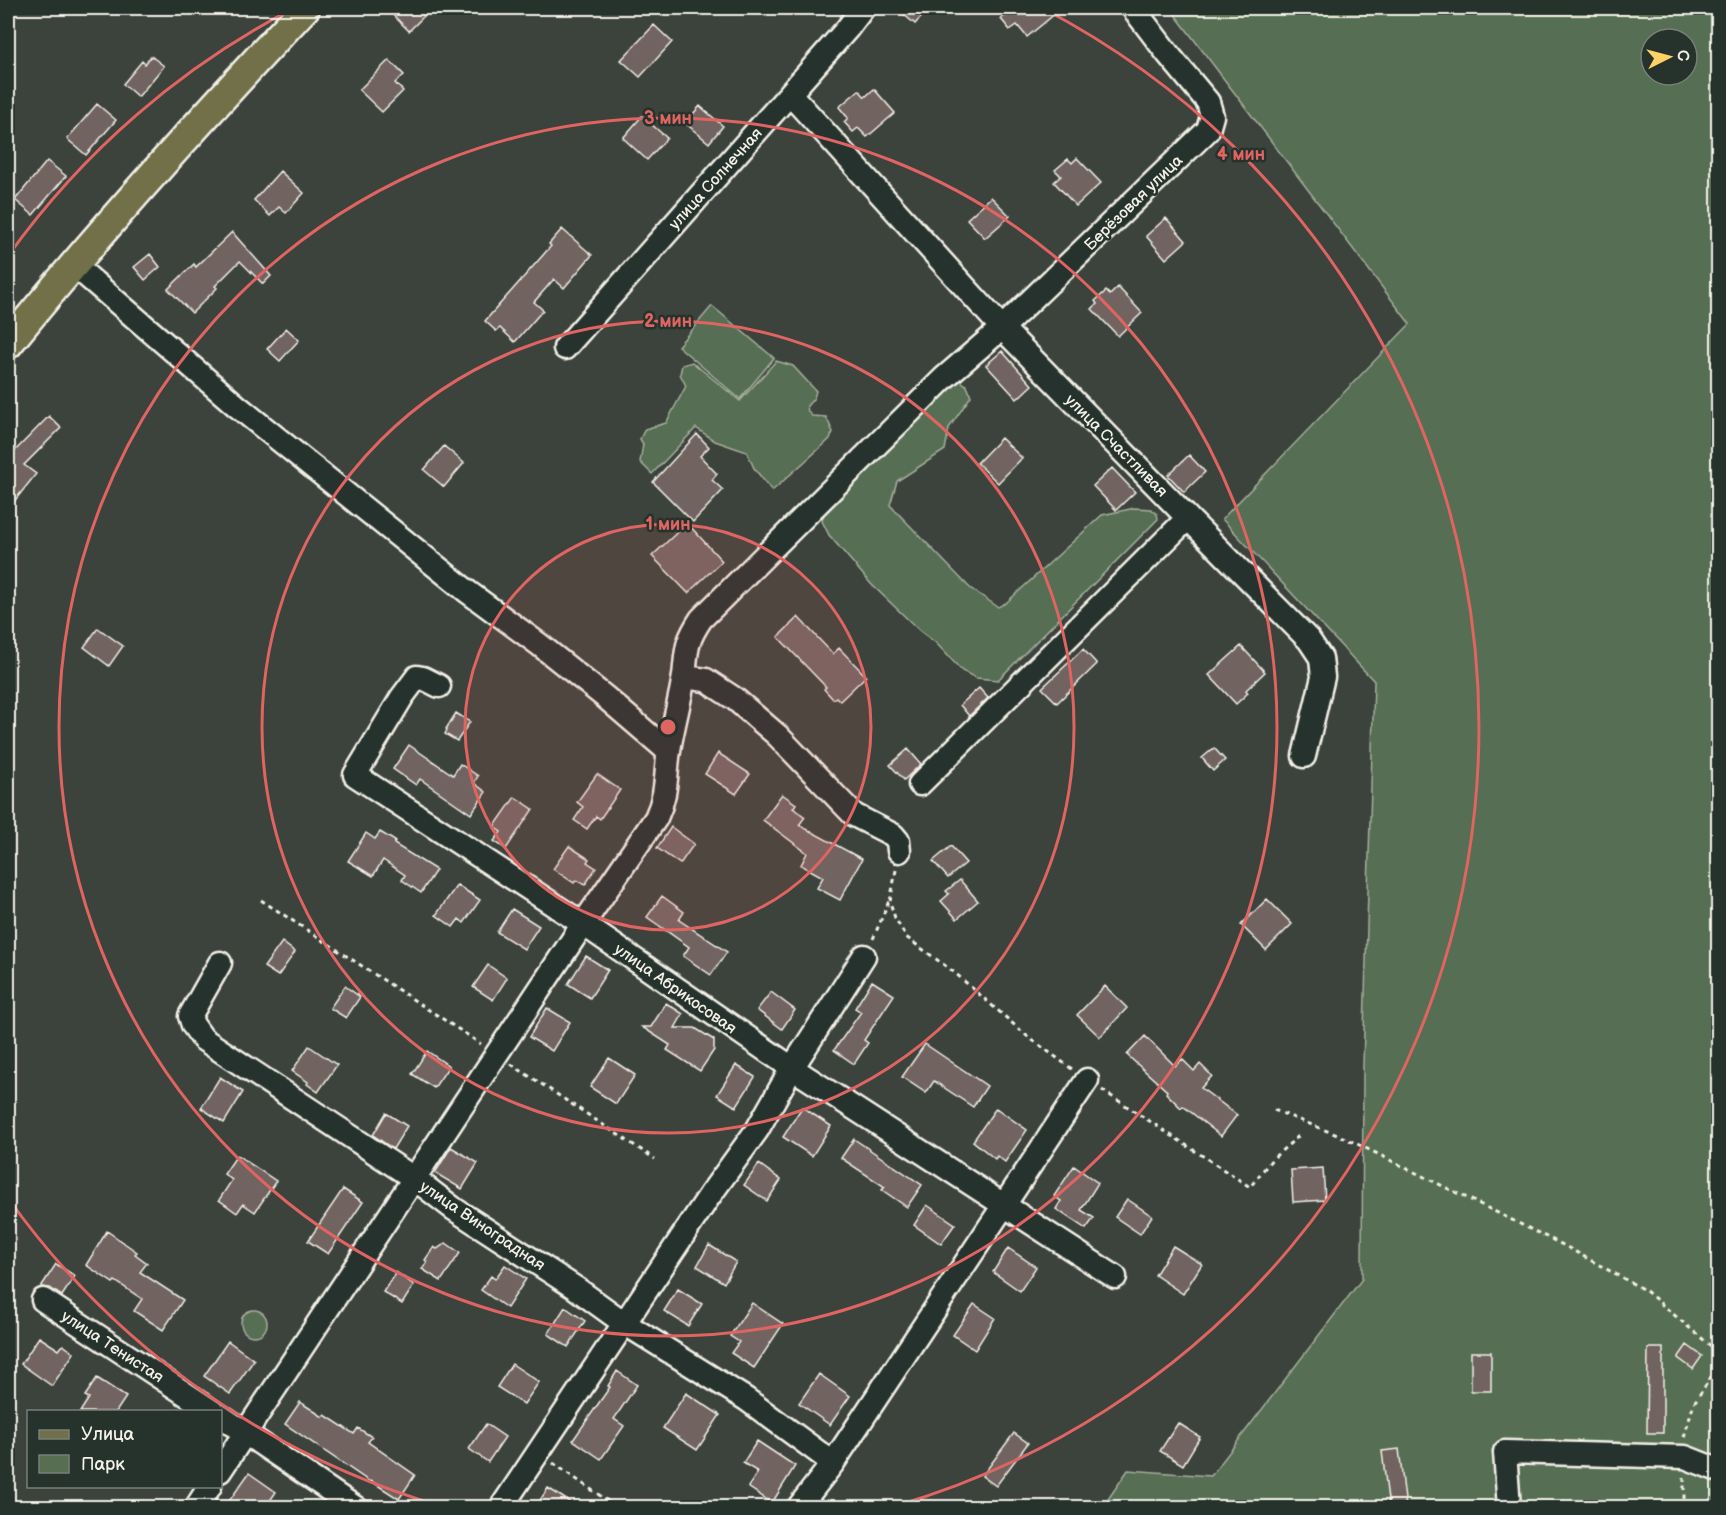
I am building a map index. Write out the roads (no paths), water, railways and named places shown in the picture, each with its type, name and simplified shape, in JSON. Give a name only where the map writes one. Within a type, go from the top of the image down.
[{"type":"main road","points":[[8,344],[73,264],[194,127],[305,8]]},
{"type":"street","name":"улица Солнечная","points":[[565,348],[847,29],[863,8]]},
{"type":"street","name":"Берёзовая улица","points":[[222,1469],[583,924],[656,818],[666,788],[669,752],[684,677],[687,644],[701,620],[944,378],[1002,328],[1208,130],[1212,111],[1209,102],[1133,8]]},
{"type":"street","name":"улица Счастливая","points":[[790,94],[1002,328],[1318,651],[1323,664],[1323,676],[1304,756]]},
{"type":"street","points":[[73,264],[245,412],[459,585],[559,660],[669,752]]},
{"type":"street","points":[[920,784],[1188,518]]},
{"type":"street","name":"улица Абрикосовая","points":[[439,686],[422,677],[417,677],[355,775],[583,924],[792,1068],[1115,1277]]},
{"type":"street","points":[[684,677],[706,680],[735,699],[777,735],[854,815],[893,835],[898,841],[899,851]]},
{"type":"street","points":[[501,1508],[624,1323],[757,1130],[792,1068],[864,956]]},
{"type":"street","name":"улица Виноградная","points":[[220,963],[190,1016],[203,1039],[415,1179],[454,1209],[578,1289],[624,1323],[746,1399],[833,1463]]},
{"type":"street","points":[[798,1508],[833,1463],[1087,1080]]},
{"type":"street","name":"улица Тенистая","points":[[43,1300],[210,1410]]},
{"type":"street","points":[[222,1417],[356,1508]]},
{"type":"street","points":[[1509,1508],[1505,1452],[1685,1457],[1719,1470]]},
{"type":"street","points":[[196,1508],[209,1488]]}]
